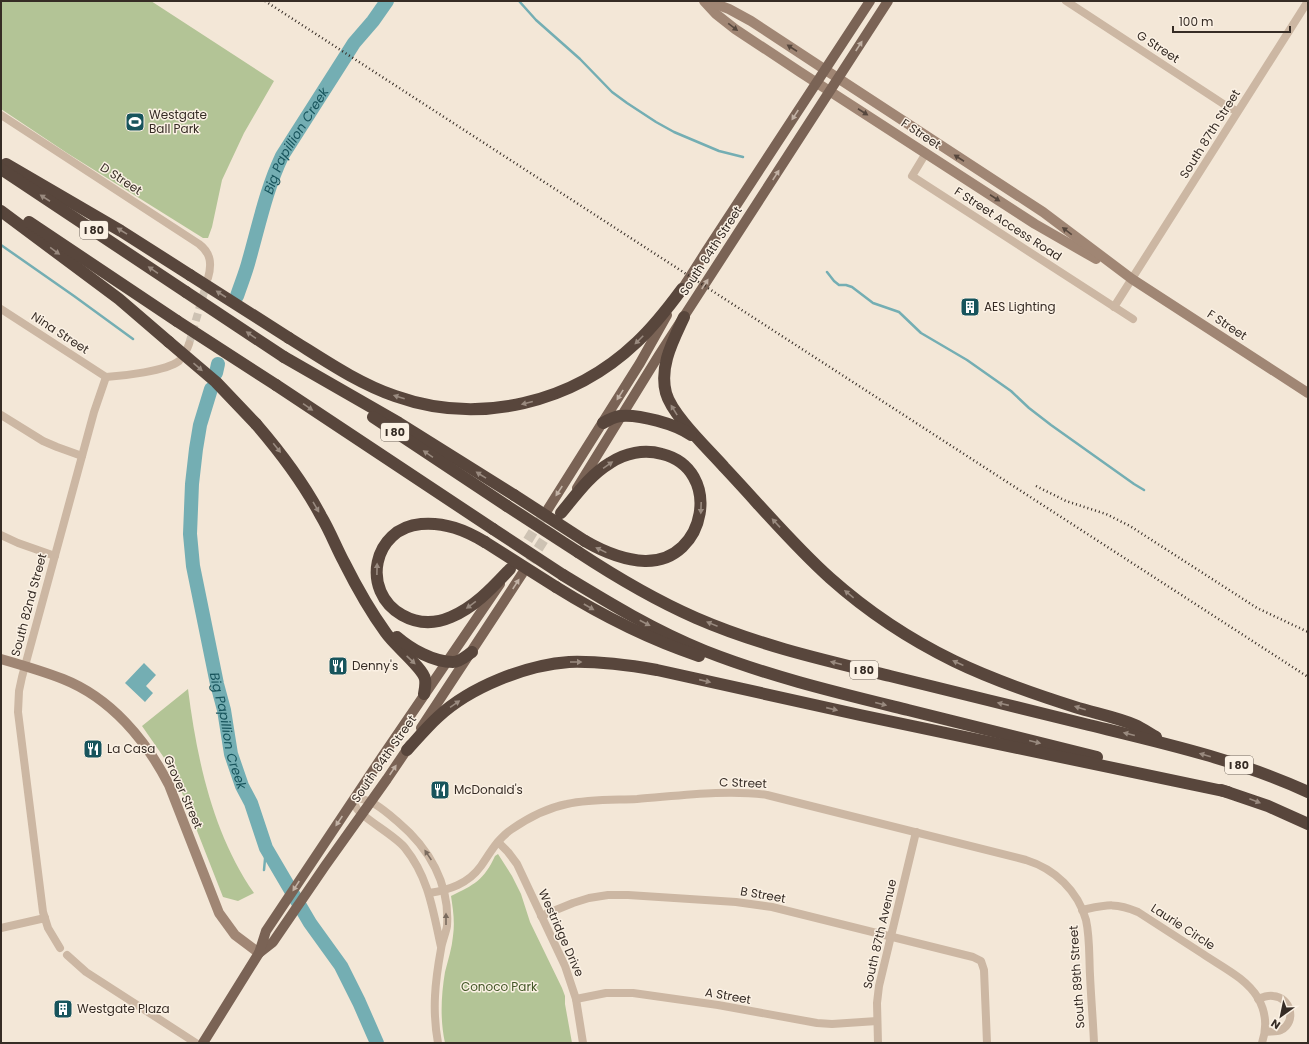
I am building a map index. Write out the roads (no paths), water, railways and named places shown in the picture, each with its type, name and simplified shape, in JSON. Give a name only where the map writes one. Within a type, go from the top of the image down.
[{"type":"highway","points":[[1,161],[121,231],[289,338],[355,378],[395,396],[433,406],[454,409],[500,408],[529,402],[576,386],[618,359],[638,342],[660,318],[682,289]]},
{"type":"highway","name":"I 80","points":[[1,169],[507,506],[625,582],[658,600],[698,619],[746,637],[841,664],[1167,744],[1238,765],[1308,792]]},
{"type":"highway","name":"I 80","points":[[1,204],[563,575],[613,605],[663,632],[704,650],[776,676],[837,693],[1163,774],[1228,792],[1268,806],[1308,824]]},
{"type":"highway","points":[[1,211],[119,299],[220,386],[256,424],[285,458],[301,481],[322,517],[347,568],[387,635],[423,674],[425,679],[424,694]]},
{"type":"highway","points":[[684,317],[666,358],[664,375],[666,393],[671,405],[678,416],[709,450],[802,551],[829,578],[860,603],[900,631],[933,651],[977,672],[1041,696],[1135,725],[1167,744]]},
{"type":"highway","points":[[284,357],[399,424],[585,541],[614,555],[634,560],[656,560],[674,552],[690,539],[699,522],[701,500],[699,488],[694,477],[678,461],[667,455],[656,452],[632,453],[621,457],[599,472],[560,514]]},
{"type":"highway","points":[[602,423],[622,416],[668,423],[689,433],[709,450]]},
{"type":"highway","points":[[510,568],[488,591],[469,607],[452,616],[432,622],[422,622],[404,616],[395,611],[387,603],[382,594],[376,573],[377,561],[381,550],[397,532],[420,524],[444,525],[457,528],[485,542],[599,613],[626,627],[678,649],[711,660],[776,676]]},
{"type":"highway","points":[[370,608],[392,633],[408,646],[428,656],[453,662],[464,658],[472,652]]},
{"type":"highway","points":[[407,750],[439,717],[471,694],[490,684],[507,677],[546,666],[568,662],[586,662],[657,670],[860,716],[1228,792]]},
{"type":"main road","name":"South 84th Street","points":[[548,509],[640,363],[682,289],[824,69],[870,1]]},
{"type":"main road","name":"South 84th Street","points":[[560,514],[684,317],[888,1]]},
{"type":"main road","name":"South 84th Street","points":[[203,1043],[259,953],[266,931],[510,568]]},
{"type":"main road","name":"South 84th Street","points":[[259,953],[273,942],[324,866],[407,750],[522,574]]},
{"type":"street","name":"F Street","points":[[704,1],[716,14],[735,29],[816,82],[1035,224],[1132,279],[1308,393]]},
{"type":"street","name":"F Street","points":[[708,1],[729,9],[751,21],[1043,212],[1132,279]]},
{"type":"street","name":"G Street","points":[[1066,1],[1228,107],[1238,111]]},
{"type":"street","name":"South 87th Street","points":[[1132,279],[1308,1]]},
{"type":"street","name":"D Street","points":[[1,115],[199,244],[207,251],[209,255],[209,276]]},
{"type":"street","name":"F Street Access Road","points":[[926,153],[912,176],[1134,319]]},
{"type":"street","points":[[1114,307],[1132,279]]},
{"type":"street","name":"Nina Street","points":[[1,309],[106,377]]},
{"type":"street","points":[[106,377],[157,369],[179,361]]},
{"type":"street","name":"South 82nd Street","points":[[60,948],[48,928],[43,912],[18,712],[19,691],[96,404],[106,377]]},
{"type":"street","points":[[1,415],[43,441],[82,456]]},
{"type":"street","points":[[1,535],[18,543],[55,556]]},
{"type":"street","name":"Grover Street","points":[[1,659],[62,679],[87,692],[114,712],[142,741],[159,766],[169,785],[219,913],[235,935],[259,953]]},
{"type":"street","name":"C Street","points":[[429,893],[457,886],[471,877],[506,833],[527,820],[548,810],[566,804],[657,797],[746,793],[767,795],[1026,860],[1040,865],[1065,883],[1080,903],[1082,910]]},
{"type":"street","points":[[438,1043],[435,1027],[435,989],[441,947],[447,926],[444,890],[439,874],[421,845],[407,830],[370,802],[362,798],[354,798],[356,808],[405,847],[420,870],[429,893],[441,947]]},
{"type":"street","name":"South 87th Avenue","points":[[878,1043],[879,986],[916,832]]},
{"type":"street","name":"Westridge Drive","points":[[498,842],[508,852],[516,864],[565,966],[576,999],[583,1043]]},
{"type":"street","name":"B Street","points":[[541,916],[588,898],[608,895],[628,895],[757,904],[978,960],[983,965],[984,970],[987,1043]]},
{"type":"street","name":"Laurie Circle","points":[[1082,910],[1104,905],[1127,907],[1138,912],[1238,977],[1250,988],[1258,999],[1264,1017],[1265,1032],[1262,1043]]},
{"type":"street","name":"South 89th Street","points":[[1082,910],[1087,928],[1094,1043]]},
{"type":"street","points":[[1,928],[45,918]]},
{"type":"street","points":[[67,955],[86,972],[196,1043]]},
{"type":"street","name":"A Street","points":[[576,999],[606,993],[633,993],[817,1023],[832,1024],[878,1021]]},
{"type":"street","points":[[1258,999],[1275,996],[1281,998],[1289,1007],[1290,1019],[1287,1025],[1276,1031],[1265,1032]]},
{"type":"water","points":[[144,663],[156,675],[146,686],[153,693],[145,702],[125,683]]},
{"type":"waterway","name":"Big Papillion Creek","points":[[237,296],[248,264],[267,195],[282,156],[354,43],[373,21],[387,1]]},
{"type":"waterway","points":[[519,1],[536,20],[580,59],[612,92],[627,103],[674,132],[719,151],[743,157]]},
{"type":"waterway","points":[[1,245],[133,339]]},
{"type":"waterway","points":[[827,272],[839,285],[852,287],[873,303],[899,312],[921,333],[967,360],[1011,391],[1029,408],[1051,425],[1144,490]]},
{"type":"waterway","name":"Big Papillion Creek","points":[[216,373],[218,364]]},
{"type":"waterway","name":"Big Papillion Creek","points":[[211,389],[200,425],[196,449],[192,484],[190,534],[193,566],[217,684],[224,710],[231,754],[242,786],[251,803],[266,848],[310,923],[341,966],[377,1043]]},
{"type":"waterway","points":[[264,870],[266,848]]},
{"type":"tunnel","points":[[189,344],[207,282]]},
{"type":"tunnel","points":[[522,574],[559,516]]},
{"type":"tunnel","points":[[512,566],[541,519]]},
{"type":"railway","points":[[265,1],[1308,677]]},
{"type":"railway","points":[[1036,486],[1066,501],[1106,514],[1130,526],[1257,608],[1308,632]]},
{"type":"place","name":"Westgate Ball Park","points":[[135,122]]},
{"type":"place","name":"AES Lighting","points":[[970,307]]},
{"type":"place","name":"Denny's","points":[[338,666]]},
{"type":"place","name":"La Casa","points":[[93,749]]},
{"type":"place","name":"McDonald's","points":[[440,790]]},
{"type":"place","name":"Westgate Plaza","points":[[63,1009]]},
{"type":"park label","name":"Conoco Park","points":[[499,987]]}]
